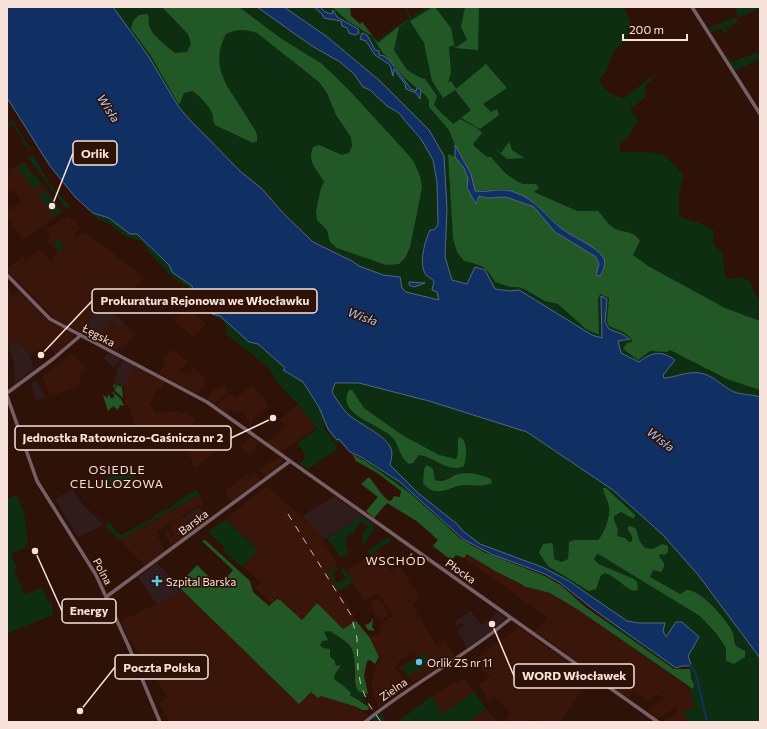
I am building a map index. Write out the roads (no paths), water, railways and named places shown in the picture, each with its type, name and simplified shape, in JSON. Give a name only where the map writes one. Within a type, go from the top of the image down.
[{"type":"street","points":[[692,7],[760,114]]},
{"type":"street","name":"Łęgska","points":[[7,275],[50,319],[194,395]]},
{"type":"street","points":[[7,393],[53,359],[81,335]]},
{"type":"street","name":"Płocka","points":[[194,395],[207,402],[658,722]]},
{"type":"street","name":"Polna","points":[[7,396],[36,478],[90,564],[106,596],[160,722]]},
{"type":"street","name":"Barska","points":[[106,596],[290,461]]},
{"type":"street","name":"Zielna","points":[[365,722],[395,698],[458,658],[511,618]]},
{"type":"water","name":"Wisła","points":[[7,7],[113,7],[149,57],[178,106],[189,119],[240,171],[262,189],[284,214],[313,242],[359,266],[383,275],[400,277],[402,288],[406,292],[439,300],[437,292],[432,290],[434,281],[426,275],[422,259],[424,246],[430,230],[434,230],[438,225],[437,182],[433,160],[421,139],[399,113],[387,106],[370,90],[363,87],[354,74],[340,62],[312,46],[257,7],[284,7],[326,36],[380,81],[429,130],[444,156],[447,209],[445,257],[452,280],[467,284],[475,267],[485,270],[495,289],[509,291],[519,290],[592,335],[602,338],[601,296],[607,299],[605,322],[609,329],[630,339],[618,341],[621,353],[639,362],[652,354],[665,355],[675,360],[663,375],[664,378],[691,373],[700,373],[712,378],[733,392],[760,397],[760,658],[699,576],[663,535],[613,490],[527,432],[429,401],[359,383],[335,383],[332,392],[350,416],[379,435],[389,444],[392,453],[390,465],[418,493],[457,524],[463,531],[480,544],[542,567],[569,581],[627,621],[639,623],[665,623],[663,631],[666,637],[676,622],[682,622],[699,637],[688,656],[691,664],[690,666],[676,668],[593,609],[559,582],[545,574],[491,554],[463,539],[400,482],[361,457],[350,452],[328,429],[319,407],[303,382],[283,370],[285,368],[258,344],[249,342],[220,316],[212,314],[204,298],[193,290],[192,286],[172,272],[169,265],[137,234],[130,234],[109,218],[93,213],[76,198],[50,166],[7,98]]},
{"type":"water","points":[[314,7],[320,7],[325,12],[332,14],[333,10],[337,17],[358,29],[359,33],[355,35],[349,33],[347,28],[342,26],[341,21],[324,18],[322,14]]},
{"type":"water","points":[[362,33],[367,35],[375,50],[379,51],[379,55],[384,56],[390,61],[411,89],[416,91],[417,88],[419,88],[421,90],[420,99],[416,93],[406,89],[405,84],[394,69],[393,76],[390,65],[375,55],[366,41],[360,39]]},
{"type":"water","points":[[455,145],[471,174],[475,191],[499,190],[514,192],[522,195],[534,203],[562,229],[591,246],[601,255],[605,263],[600,276],[596,275],[599,264],[596,257],[555,232],[534,207],[506,197],[487,198],[479,196],[476,204],[467,188],[468,178],[464,168],[455,157]]},
{"type":"water","points":[[409,282],[425,283],[414,287],[409,285]]},
{"type":"waterway","points":[[690,665],[696,674],[707,722]]},
{"type":"railway","points":[[288,514],[351,615],[357,638],[358,669],[361,686],[368,703],[381,722]]},
{"type":"place","name":"Orlik","points":[[52,206]]},
{"type":"place","name":"Prokuratura Rejonowa we Włocławku","points":[[41,355]]},
{"type":"place","name":"Jednostka Ratowniczo-Gaśnicza nr 2","points":[[273,418]]},
{"type":"place","name":"Energy","points":[[35,551]]},
{"type":"place","name":"Szpital Barska","points":[[157,581]]},
{"type":"place","name":"WORD Włocławek","points":[[492,624]]},
{"type":"place","name":"Orlik ZS nr 11","points":[[419,662]]},
{"type":"place","name":"Poczta Polska","points":[[80,711]]},
{"type":"district","name":"OSIEDLE CELULOZOWA","points":[[117,476]]},
{"type":"district","name":"WSCHÓD","points":[[396,560]]}]
